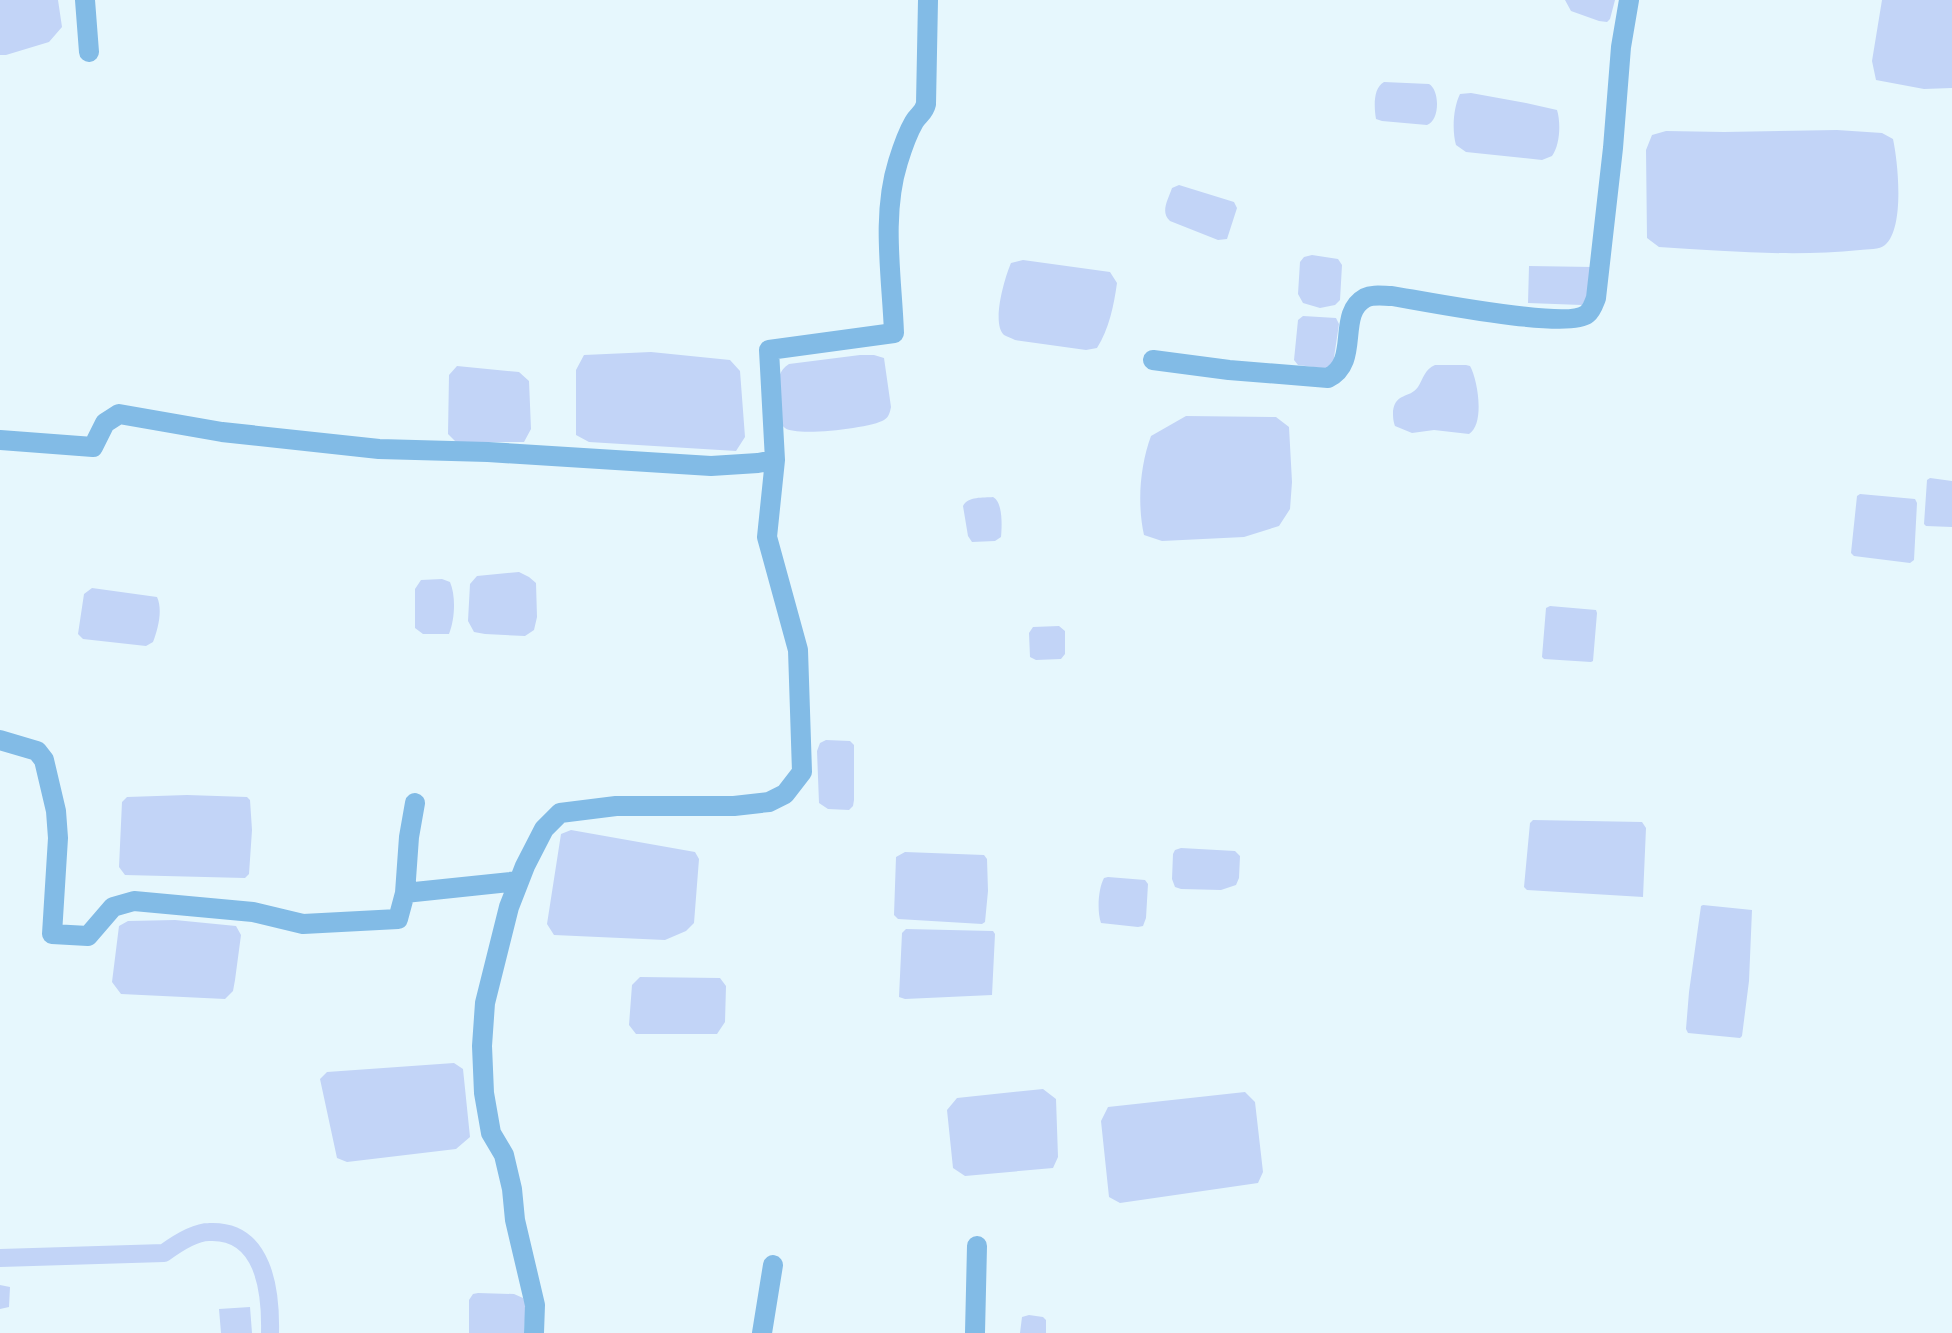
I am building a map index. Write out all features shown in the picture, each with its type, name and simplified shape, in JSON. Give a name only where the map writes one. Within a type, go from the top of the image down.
[{"type":"street","points":[[85,0],[89,52]]},
{"type":"street","points":[[534,1333],[535,1305],[514,1220],[512,1190],[504,1155],[491,1133],[484,1093],[482,1046],[485,1003],[509,907],[519,881],[544,829],[560,813],[616,806],[734,806],[770,802],[785,794],[802,772],[798,650],[768,538],[775,460],[769,350],[894,333],[890,219],[893,185],[898,162],[910,130],[915,120],[924,112],[926,104],[928,0]]},
{"type":"street","points":[[1153,360],[1229,370],[1328,378],[1335,375],[1345,362],[1351,317],[1355,308],[1366,297],[1375,295],[1392,296],[1517,317],[1568,319],[1586,315],[1596,298],[1613,148],[1621,47],[1629,0]]},
{"type":"street","points":[[0,440],[93,447],[105,423],[119,414],[222,432],[379,449],[469,451],[712,466],[775,460]]},
{"type":"street","points":[[0,740],[37,751],[44,760],[56,811],[58,838],[52,934],[88,936],[113,906],[134,901],[252,912],[303,924],[398,920],[404,893],[409,837],[415,803]]},
{"type":"street","points":[[404,893],[519,881]]},
{"type":"street","points":[[975,1333],[977,1246]]},
{"type":"street","points":[[762,1333],[773,1265]]},
{"type":"water","points":[[0,0],[58,0],[62,27],[49,42],[6,55],[0,55]]},
{"type":"water","points":[[1565,0],[1615,0],[1610,19],[1607,22],[1571,11]]},
{"type":"water","points":[[1882,0],[1952,0],[1952,88],[1924,89],[1876,80],[1872,61]]},
{"type":"water","points":[[1384,82],[1429,84],[1433,87],[1437,105],[1431,122],[1427,125],[1376,119],[1376,93]]},
{"type":"water","points":[[1471,93],[1557,110],[1559,134],[1557,146],[1552,156],[1542,160],[1466,152],[1456,145],[1454,120],[1456,106],[1460,94]]},
{"type":"water","points":[[1837,130],[1882,133],[1893,139],[1897,163],[1898,210],[1891,237],[1883,247],[1835,252],[1760,253],[1659,247],[1647,238],[1646,150],[1652,135],[1666,131]]},
{"type":"water","points":[[1179,185],[1234,202],[1237,208],[1227,239],[1218,240],[1170,221],[1166,214],[1166,206],[1172,188]]},
{"type":"water","points":[[1312,255],[1338,259],[1342,265],[1340,300],[1335,305],[1320,308],[1303,303],[1298,294],[1300,262],[1304,257]]},
{"type":"water","points":[[1023,260],[1110,272],[1117,283],[1116,291],[1108,325],[1097,348],[1086,350],[1015,340],[1004,335],[1000,329],[999,321],[1000,300],[1011,263]]},
{"type":"water","points":[[1529,266],[1593,267],[1591,291],[1582,305],[1528,303]]},
{"type":"water","points":[[1303,316],[1336,318],[1339,324],[1333,364],[1329,369],[1298,365],[1294,360],[1298,320]]},
{"type":"water","points":[[651,352],[730,360],[740,371],[745,437],[736,451],[589,442],[576,435],[576,370],[584,355]]},
{"type":"water","points":[[874,355],[884,358],[891,407],[886,419],[865,426],[818,432],[792,431],[782,425],[778,413],[778,385],[780,374],[785,367],[789,364]]},
{"type":"water","points":[[1435,365],[1470,366],[1479,401],[1477,421],[1474,429],[1469,434],[1434,430],[1412,433],[1395,426],[1393,411],[1397,401],[1414,391],[1427,372]]},
{"type":"water","points":[[457,366],[519,372],[529,381],[531,429],[524,442],[456,442],[448,434],[449,375]]},
{"type":"water","points":[[1186,416],[1276,417],[1289,427],[1292,482],[1290,509],[1279,526],[1244,537],[1162,541],[1144,535],[1140,498],[1144,460],[1151,436]]},
{"type":"water","points":[[1930,478],[1952,481],[1952,527],[1926,526],[1924,524],[1927,480]]},
{"type":"water","points":[[1860,494],[1915,499],[1917,503],[1914,560],[1910,563],[1854,556],[1851,553],[1857,496]]},
{"type":"water","points":[[993,497],[999,504],[1000,509],[1002,521],[1001,537],[995,541],[972,542],[968,536],[963,506],[972,499]]},
{"type":"water","points":[[519,572],[536,583],[537,617],[534,630],[525,636],[474,632],[468,621],[470,584],[477,576]]},
{"type":"water","points":[[442,579],[450,582],[454,601],[454,615],[449,634],[423,634],[415,628],[415,589],[421,580]]},
{"type":"water","points":[[92,588],[157,597],[160,614],[153,642],[146,646],[83,639],[78,634],[84,594]]},
{"type":"water","points":[[1550,606],[1596,610],[1593,661],[1544,659],[1542,657],[1546,608]]},
{"type":"water","points":[[1059,626],[1065,631],[1065,654],[1061,659],[1036,660],[1030,657],[1029,633],[1033,627]]},
{"type":"water","points":[[826,740],[850,741],[854,745],[854,800],[853,806],[849,810],[828,809],[819,803],[817,751],[820,743]]},
{"type":"water","points":[[187,795],[247,797],[250,800],[252,830],[249,874],[245,878],[125,875],[119,867],[122,802],[127,797]]},
{"type":"water","points":[[1533,820],[1642,822],[1646,828],[1643,897],[1527,890],[1524,887],[1530,823]]},
{"type":"water","points":[[571,830],[695,852],[699,859],[694,923],[686,931],[665,940],[554,935],[547,924],[561,834]]},
{"type":"water","points":[[1181,848],[1235,851],[1240,856],[1239,878],[1236,885],[1221,890],[1181,889],[1175,887],[1172,879],[1173,854],[1175,850]]},
{"type":"water","points":[[905,852],[984,855],[987,859],[988,891],[985,922],[982,924],[898,919],[894,915],[896,857]]},
{"type":"water","points":[[1104,878],[1145,880],[1148,884],[1146,918],[1143,926],[1101,923],[1099,894]]},
{"type":"water","points":[[1701,906],[1752,910],[1749,981],[1742,1036],[1740,1038],[1688,1033],[1686,1029],[1689,992]]},
{"type":"water","points":[[175,920],[236,926],[241,935],[235,980],[233,991],[225,999],[121,994],[112,982],[119,926],[128,921]]},
{"type":"water","points":[[906,929],[993,931],[995,934],[992,995],[905,999],[899,997],[902,933]]},
{"type":"water","points":[[640,977],[720,978],[726,986],[725,1022],[717,1034],[636,1034],[629,1025],[632,985]]},
{"type":"water","points":[[454,1063],[463,1069],[470,1137],[456,1149],[347,1162],[337,1158],[320,1079],[327,1072]]},
{"type":"water","points":[[1043,1089],[1056,1099],[1058,1157],[1053,1168],[965,1176],[953,1168],[947,1110],[957,1098]]},
{"type":"water","points":[[1245,1092],[1255,1102],[1263,1172],[1258,1183],[1120,1203],[1109,1197],[1101,1121],[1108,1107]]},
{"type":"water","points":[[0,1285],[10,1287],[9,1307],[0,1309]]},
{"type":"water","points":[[473,1294],[514,1294],[523,1298],[526,1306],[524,1333],[469,1333],[469,1300]]},
{"type":"water","points":[[250,1307],[252,1333],[221,1333],[219,1309]]},
{"type":"water","points":[[1029,1315],[1043,1317],[1046,1320],[1046,1333],[1020,1333],[1022,1317]]},
{"type":"waterway","points":[[0,1258],[164,1253],[198,1234],[209,1232],[227,1234],[242,1241],[253,1252],[260,1266],[266,1282],[269,1299],[270,1333]]}]
